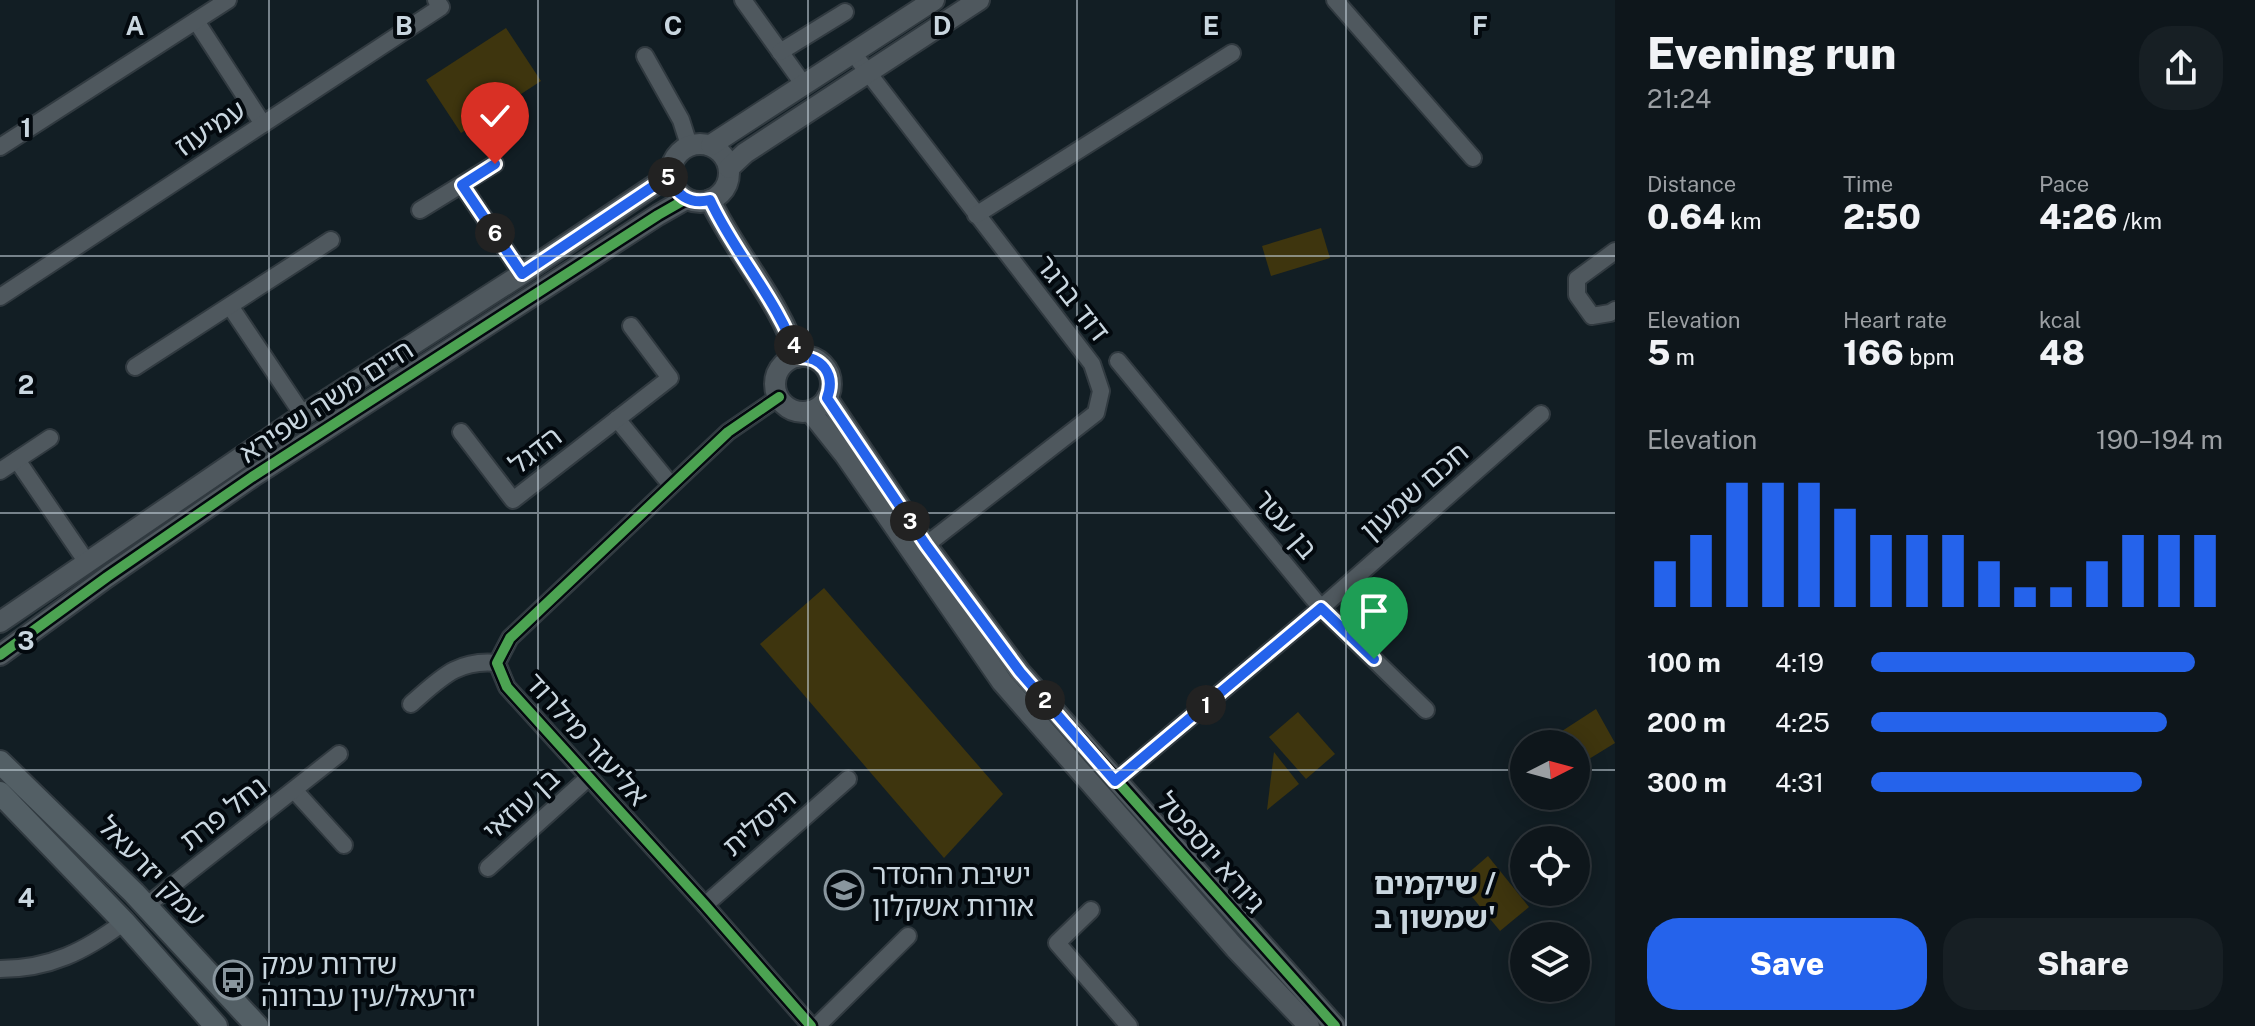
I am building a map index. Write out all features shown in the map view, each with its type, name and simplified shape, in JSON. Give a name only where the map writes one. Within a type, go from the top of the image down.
[{"type":"main road","name":"עמק יזרעאל","points":[[0,762],[146,906],[257,1026]]},
{"type":"main road","name":"עמק יזרעאל","points":[[0,793],[124,922],[216,1026]]},
{"type":"street","points":[[0,147],[228,0]]},
{"type":"street","name":"עמיעוז","points":[[0,297],[441,7],[436,0]]},
{"type":"street","points":[[743,0],[804,85]]},
{"type":"street","points":[[711,145],[934,0]]},
{"type":"street","points":[[729,168],[745,153],[979,0]]},
{"type":"street","points":[[1335,0],[1473,158]]},
{"type":"street","points":[[780,52],[845,12]]},
{"type":"street","points":[[196,21],[263,124]]},
{"type":"street","name":"דוד ברגר","points":[[853,53],[1092,364],[1101,391],[1096,413],[926,545]]},
{"type":"street","points":[[976,215],[1232,53]]},
{"type":"street","points":[[645,56],[681,120],[689,145]]},
{"type":"street","points":[[689,145],[711,145],[723,154],[729,168],[723,191],[702,202],[686,199],[675,189],[670,175],[673,160],[689,145]]},
{"type":"street","points":[[420,210],[495,164]]},
{"type":"street","name":"חיים משה שפירא","points":[[0,622],[303,415],[670,175]]},
{"type":"street","points":[[462,185],[522,274]]},
{"type":"street","name":"חיים משה שפירא","points":[[0,655],[252,477],[686,199]]},
{"type":"street","points":[[710,200],[720,222],[786,329],[797,357]]},
{"type":"street","points":[[135,367],[331,240]]},
{"type":"street","points":[[1615,251],[1577,279],[1577,295],[1592,316],[1615,310]]},
{"type":"street","points":[[230,306],[303,415]]},
{"type":"street","name":"הדגל","points":[[461,432],[513,500],[670,378],[631,326]]},
{"type":"street","points":[[797,357],[815,359],[828,371],[830,389],[827,398],[810,411],[788,408],[776,389],[778,372],[797,357]]},
{"type":"street","name":"בן עטר","points":[[1118,361],[1321,608],[1426,710]]},
{"type":"street","name":"אליעזר מילרוד","points":[[779,397],[728,432],[671,485],[510,638],[497,663],[507,687],[814,1026]]},
{"type":"street","name":"גיורא יוספטל","points":[[827,398],[926,545],[1020,672],[1115,781],[1316,1024]]},
{"type":"street","name":"גיורא יוספטל","points":[[810,411],[845,455],[1002,682],[1235,948],[1316,1024]]},
{"type":"street","name":"חכם שמעון","points":[[1115,781],[1321,608],[1541,414]]},
{"type":"street","points":[[617,419],[671,485]]},
{"type":"street","points":[[0,471],[50,438]]},
{"type":"street","points":[[17,460],[86,561]]},
{"type":"street","points":[[411,704],[444,675],[476,661],[497,663]]},
{"type":"street","name":"נחל פרת","points":[[146,906],[339,754]]},
{"type":"street","name":"בן עוזאי","points":[[488,868],[588,778]]},
{"type":"street","name":"תיסלית","points":[[705,905],[848,779]]},
{"type":"street","name":"נחל פרת","points":[[294,790],[344,845]]},
{"type":"street","points":[[1091,910],[1057,943],[1129,1026]]},
{"type":"street","points":[[0,969],[23,969],[62,959],[94,944],[124,922]]},
{"type":"street","points":[[814,1026],[908,936]]},
{"type":"shaded area","points":[[506,28],[541,81],[461,133],[426,80]]},
{"type":"shaded area","points":[[1321,228],[1330,258],[1271,276],[1262,246]]},
{"type":"shaded area","points":[[824,588],[1003,794],[944,858],[760,644]]},
{"type":"shaded area","points":[[1596,709],[1615,743],[1590,758],[1590,730],[1564,730]]},
{"type":"shaded area","points":[[1298,712],[1335,754],[1306,779],[1269,737]]},
{"type":"shaded area","points":[[1274,752],[1299,784],[1267,810]]},
{"type":"shaded area","points":[[1488,856],[1510,883],[1510,906],[1529,907],[1500,931],[1459,881]]},
{"type":"cycle path","points":[[0,655],[252,477],[686,199]]},
{"type":"cycle path","points":[[779,397],[728,432],[510,638],[497,663],[507,687],[811,1026]]},
{"type":"cycle path","points":[[827,398],[926,545],[1020,672],[1335,1026]]},
{"type":"place","name":"ישיבת ההסדר אורות אשקלון","points":[[844,890]]},
{"type":"place","name":"שדרות עמק יזרעאל/עין עברונה","points":[[233,980]]},
{"type":"district","name":"שיקמים / שמשון ב'","points":[[1435,901]]},
{"type":"route","points":[[495,164],[462,185],[522,274],[670,175],[675,189],[686,199],[694,202],[710,200],[720,222],[786,329],[797,357],[815,359],[828,371],[831,380],[827,398],[926,545],[1020,672],[1115,781],[1321,608],[1374,659]]}]
